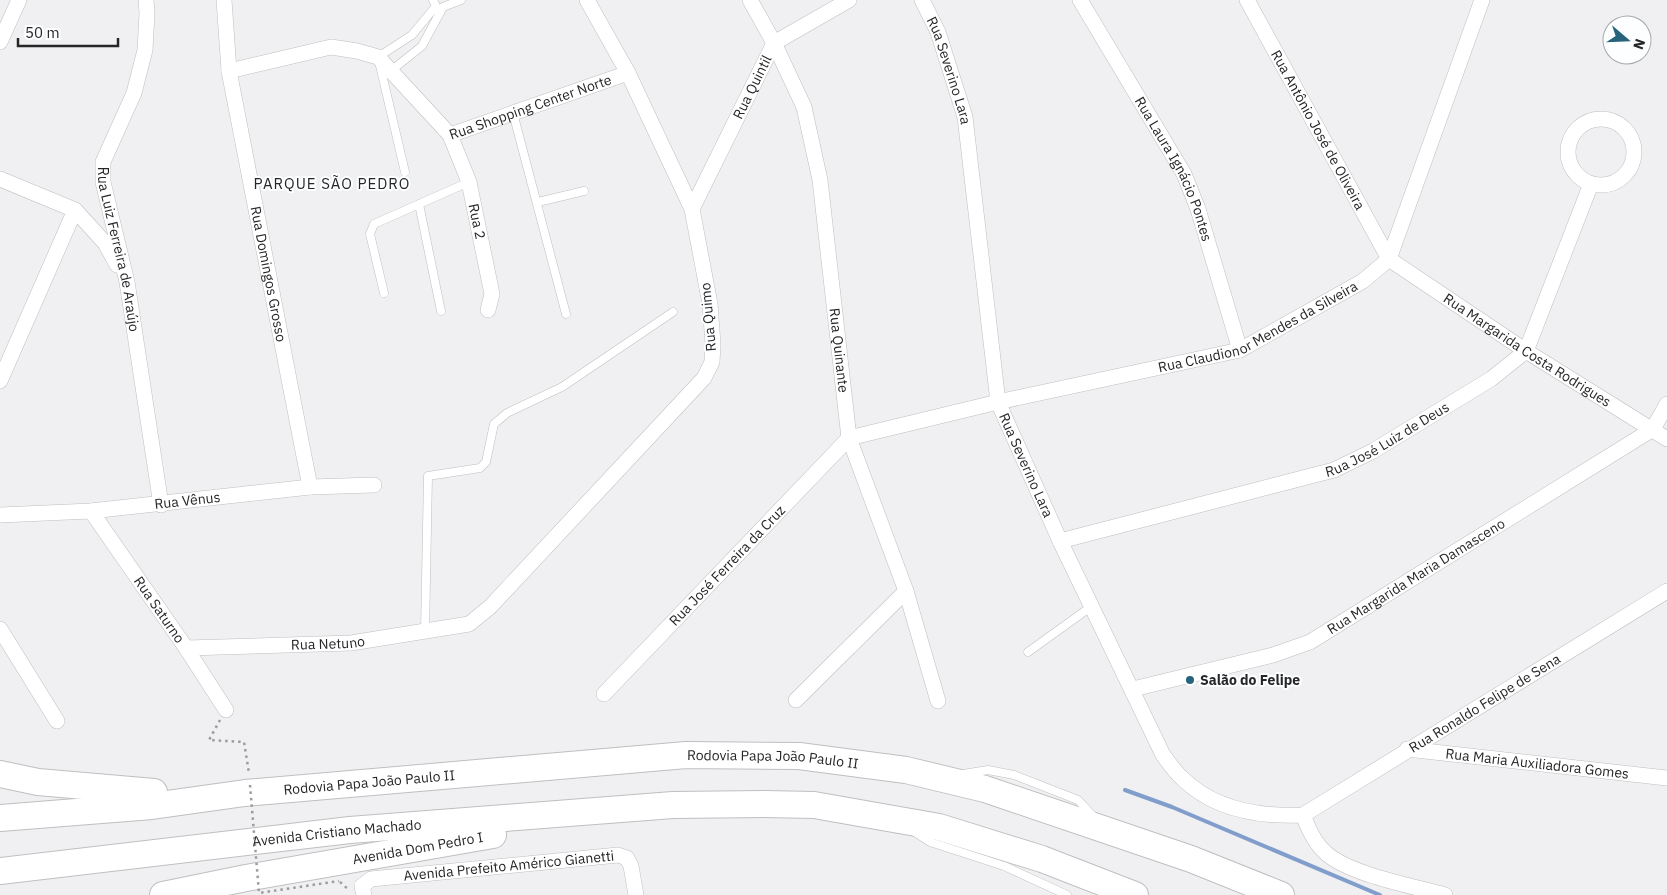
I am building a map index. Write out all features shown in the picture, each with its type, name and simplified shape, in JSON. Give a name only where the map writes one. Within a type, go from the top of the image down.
[{"type":"highway","name":"Rodovia Papa João Paulo II","points":[[248,786],[686,755],[799,756],[906,770],[985,790],[1190,859],[1281,895]]},
{"type":"highway","points":[[0,774],[38,782],[134,792],[248,786]]},
{"type":"highway","points":[[0,818],[152,806],[248,786]]},
{"type":"highway","points":[[673,805],[814,805],[891,817],[939,827],[1042,859],[1134,895]]},
{"type":"highway","name":"Avenida Cristiano Machado","points":[[0,872],[350,830],[673,805]]},
{"type":"highway","name":"Avenida Dom Pedro I","points":[[162,895],[476,837],[632,820],[673,805]]},
{"type":"street","points":[[0,42],[19,0]]},
{"type":"street","name":"Rua Luiz Ferreira de Araújo","points":[[146,0],[145,50],[134,94],[103,162],[103,182],[127,282],[161,505]]},
{"type":"street","name":"Rua Domingos Grosso","points":[[224,0],[229,71],[310,487]]},
{"type":"street","name":"Rua Quimo","points":[[469,624],[490,607],[704,378],[712,362],[713,344],[710,304],[692,209],[628,73],[587,0]]},
{"type":"street","name":"Rua Quinante","points":[[750,0],[774,43],[804,108],[820,180],[850,438],[906,591],[938,701]]},
{"type":"street","name":"Rua Quintil","points":[[692,209],[774,43],[849,0]]},
{"type":"street","name":"Rua Severino Lara","points":[[922,0],[938,32],[964,117],[998,402],[1060,541],[1163,755],[1182,779],[1203,794],[1246,812],[1274,817],[1303,815]]},
{"type":"street","name":"Rua Laura Ignácio Pontes","points":[[1080,0],[1184,174],[1198,209],[1240,350]]},
{"type":"street","name":"Rua Antônio José de Oliveira","points":[[1247,0],[1389,259]]},
{"type":"street","points":[[1389,259],[1482,0]]},
{"type":"street","name":"Rua Shopping Center Norte","points":[[229,71],[331,47],[357,51],[378,58],[392,70],[450,135],[628,73]]},
{"type":"street","points":[[1599,118],[1610,119],[1621,124],[1628,132],[1634,152],[1633,162],[1621,179],[1611,184],[1591,184],[1580,178],[1572,170],[1568,159],[1571,136],[1578,127],[1588,121],[1599,118]]},
{"type":"street","name":"Rua 2","points":[[450,135],[469,182],[492,294],[488,310]]},
{"type":"street","points":[[0,179],[75,210],[105,243],[127,282]]},
{"type":"street","name":"Rua José Luiz de Deus","points":[[1060,541],[1334,470],[1373,451],[1491,379],[1526,350],[1591,184]]},
{"type":"street","points":[[0,381],[75,210]]},
{"type":"street","name":"Rua Claudionor Mendes da Silveira","points":[[850,438],[998,402],[1240,350],[1363,281],[1389,259]]},
{"type":"street","name":"Rua Margarida Costa Rodrigues","points":[[1389,259],[1526,350],[1667,439]]},
{"type":"street","name":"Rua Margarida Maria Damasceno","points":[[1133,690],[1273,656],[1310,642],[1653,429],[1667,404]]},
{"type":"street","name":"Rua José Ferreira da Cruz","points":[[604,694],[850,438]]},
{"type":"street","name":"Rua Vênus","points":[[0,515],[91,511],[161,505],[310,487],[374,485]]},
{"type":"street","name":"Rua Saturno","points":[[91,511],[186,648],[226,710]]},
{"type":"street","points":[[796,700],[906,591]]},
{"type":"street","name":"Rua Ronaldo Felipe de Sena","points":[[1303,815],[1407,749],[1667,591]]},
{"type":"street","name":"Rua Netuno","points":[[186,648],[351,643],[469,624]]},
{"type":"street","points":[[0,629],[57,721]]},
{"type":"street","name":"Rua Maria Auxiliadora Gomes","points":[[1407,749],[1667,778]]},
{"type":"street","points":[[1303,815],[1310,834],[1328,855],[1357,870],[1445,895]]},
{"type":"street","name":"Avenida Prefeito Américo Gianetti","points":[[364,895],[362,886],[371,879],[618,855],[627,858],[631,866],[636,895]]},
{"type":"lane","points":[[406,172],[378,58],[412,35],[436,6],[433,0]]},
{"type":"lane","points":[[392,70],[422,46],[443,7],[462,0]]},
{"type":"lane","points":[[412,35],[422,46]]},
{"type":"lane","points":[[513,113],[566,314]]},
{"type":"lane","points":[[384,293],[370,234],[374,224],[469,182]]},
{"type":"lane","points":[[538,202],[584,191]]},
{"type":"lane","points":[[419,204],[441,311]]},
{"type":"lane","points":[[426,632],[428,476],[480,468],[486,462],[494,424],[507,413],[562,387],[673,312]]},
{"type":"lane","points":[[1028,652],[1092,606]]},
{"type":"lane","points":[[891,817],[930,842],[1004,866],[1067,895]]},
{"type":"path","points":[[226,710],[209,740],[244,742],[259,893],[339,881]]},
{"type":"waterway","points":[[1125,790],[1172,807],[1380,895]]},
{"type":"place","name":"Salão do Felipe","points":[[1190,680]]},
{"type":"district","name":"PARQUE SÃO PEDRO","points":[[332,183]]}]
